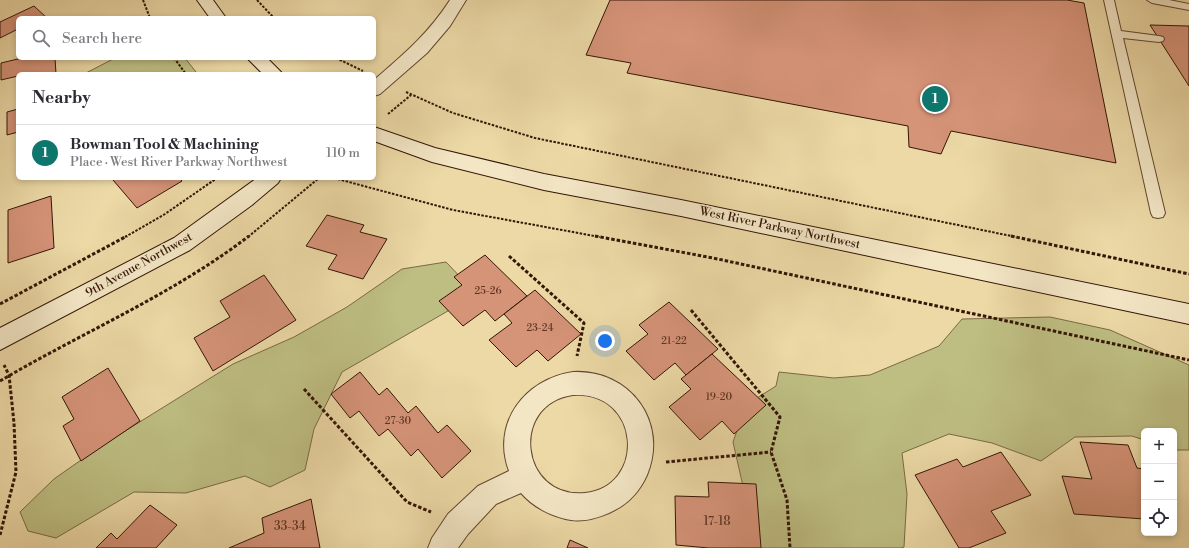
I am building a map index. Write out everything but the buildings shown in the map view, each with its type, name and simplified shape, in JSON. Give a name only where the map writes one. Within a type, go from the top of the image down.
[{"type":"main road","points":[[205,0],[217,16]]},
{"type":"main road","points":[[376,88],[421,49],[444,22],[458,0]]},
{"type":"main road","points":[[258,60],[272,72]]},
{"type":"main road","name":"West River Parkway Northwest","points":[[379,126],[432,155],[544,182],[681,208],[1189,314]]},
{"type":"main road","name":"9th Avenue Northwest","points":[[0,340],[182,244],[245,199],[269,180]]},
{"type":"main road","points":[[570,384],[596,385],[618,395],[634,413],[642,438],[639,464],[624,488],[603,502],[580,507],[557,503],[546,498],[525,477],[516,452],[520,423],[530,405],[550,390],[570,384]]},
{"type":"main road","points":[[442,548],[458,524],[486,495],[525,477]]},
{"type":"lane","points":[[1109,0],[1158,213]]},
{"type":"lane","points":[[1152,0],[1189,7]]},
{"type":"lane","points":[[1117,34],[1159,39]]},
{"type":"path","points":[[144,0],[149,16]]},
{"type":"path","points":[[257,0],[272,16]]},
{"type":"path","points":[[176,60],[184,72]]},
{"type":"path","points":[[340,60],[365,72]]},
{"type":"path","points":[[379,126],[411,95],[442,109],[485,124],[535,138],[883,208],[1189,274]]},
{"type":"path","points":[[0,304],[139,229],[198,193],[214,180]]},
{"type":"path","points":[[0,381],[175,287],[229,252],[317,180]]},
{"type":"path","points":[[341,180],[453,210],[713,258],[1189,360]]},
{"type":"path","points":[[509,256],[584,323],[570,384]]},
{"type":"path","points":[[691,310],[780,417],[771,452],[787,500],[790,548]]},
{"type":"path","points":[[0,535],[16,472],[14,423],[9,375]]},
{"type":"path","points":[[304,388],[407,502],[458,524]]},
{"type":"path","points":[[639,464],[771,452]]},
{"type":"green space","points":[[111,60],[187,60],[196,72],[88,72]]},
{"type":"green space","points":[[446,262],[468,285],[460,304],[342,372],[314,429],[305,470],[270,487],[245,476],[186,493],[134,492],[56,538],[28,531],[20,512],[54,479],[101,446],[233,364],[294,337],[347,307],[402,269]]},
{"type":"green space","points":[[1050,317],[1110,330],[1189,365],[1189,450],[1177,450],[1177,428],[1141,428],[1141,439],[1132,436],[1075,437],[1041,461],[992,443],[949,434],[902,453],[907,494],[904,547],[757,548],[733,442],[746,405],[776,386],[779,372],[834,378],[870,375],[939,346],[962,319]]},
{"type":"place","name":"Bowman Tool & Machining","points":[[935,99]]}]
